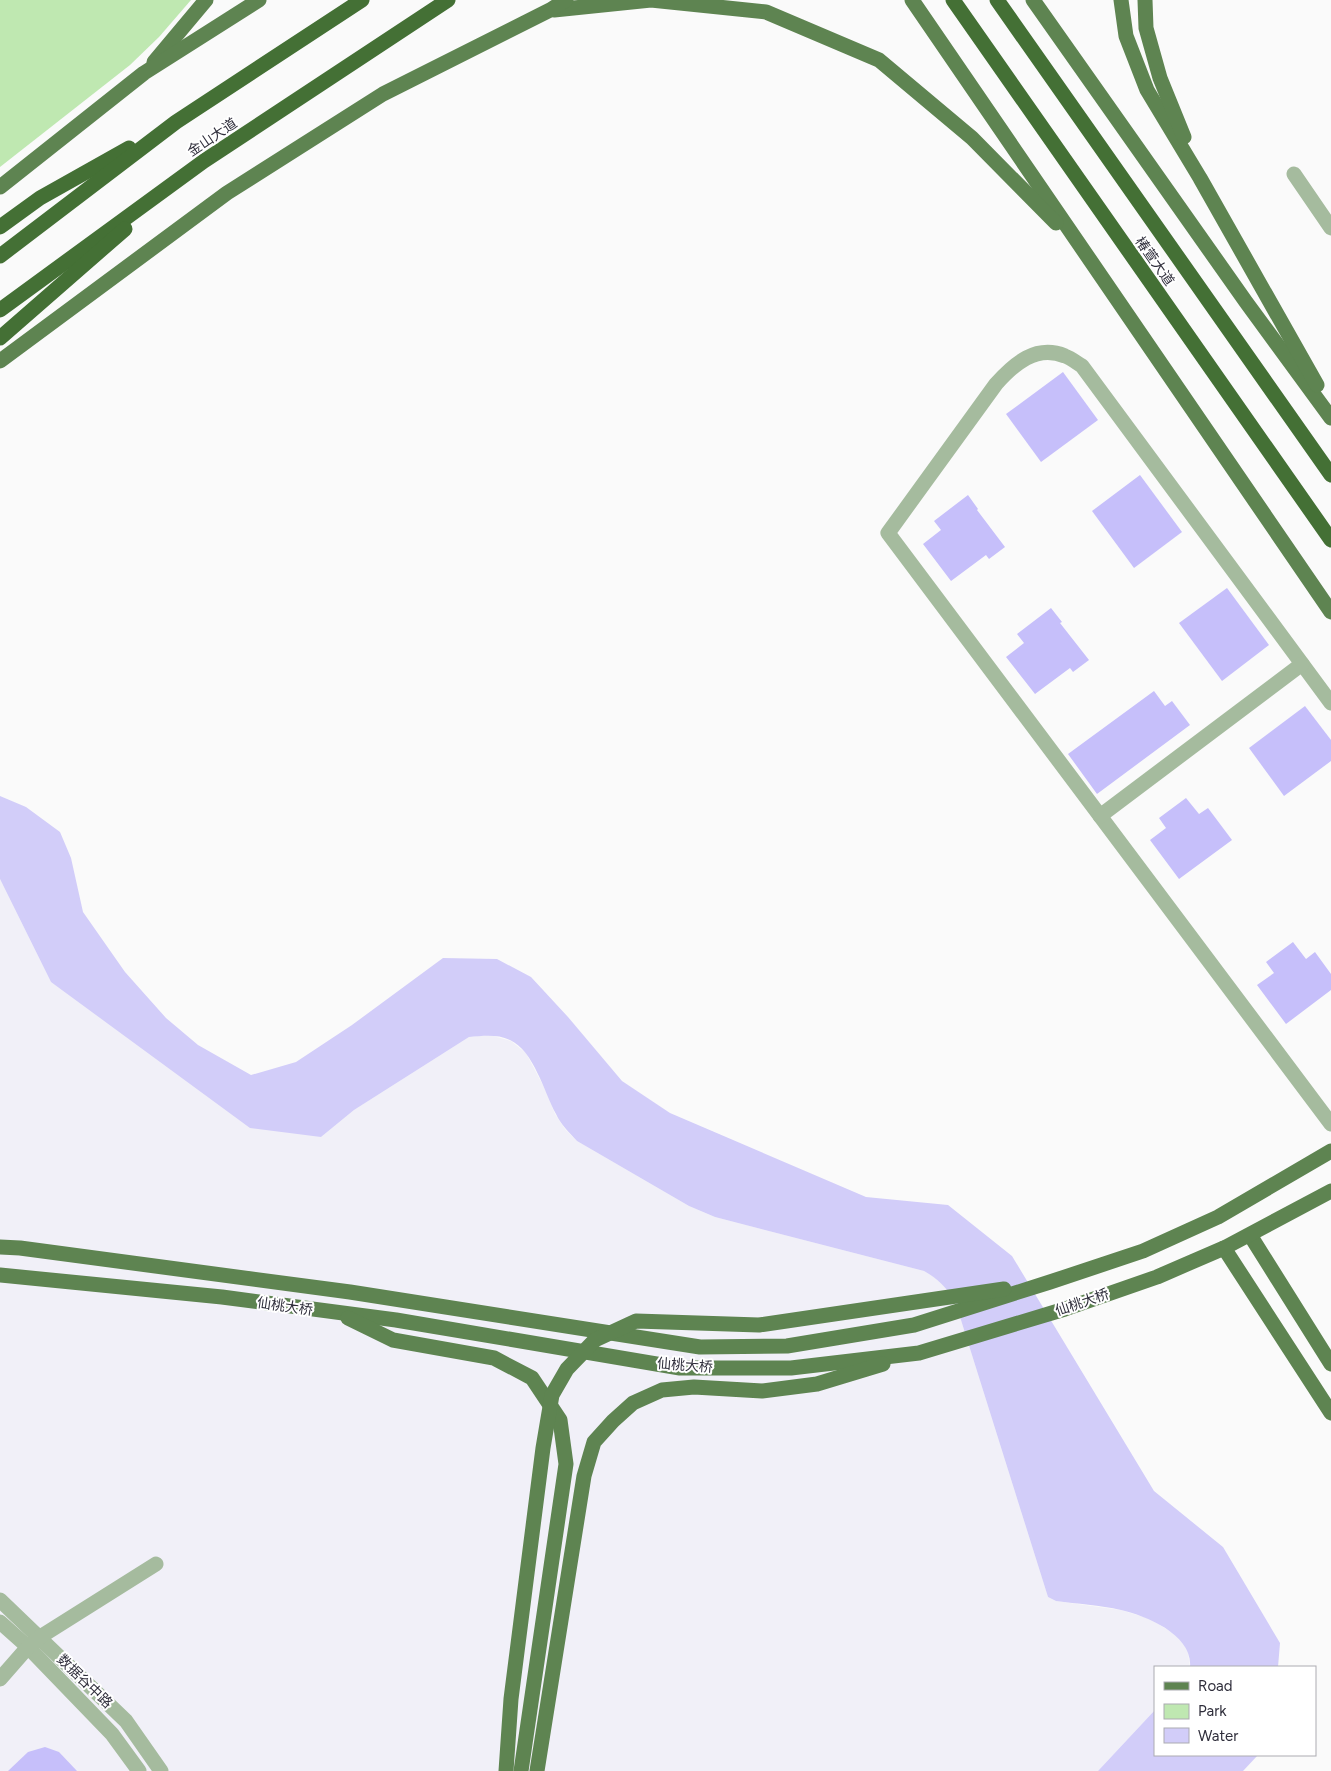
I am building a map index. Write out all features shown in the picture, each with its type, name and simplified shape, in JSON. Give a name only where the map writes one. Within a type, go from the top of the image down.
[{"type":"highway","points":[[0,256],[176,122],[362,0]]},
{"type":"highway","name":"金山大道","points":[[0,310],[204,161],[448,0]]},
{"type":"highway","name":"椿萱大道","points":[[953,0],[1331,540]]},
{"type":"highway","name":"椿萱大道","points":[[998,0],[1331,474]]},
{"type":"highway","points":[[0,227],[40,198],[176,122]]},
{"type":"highway","points":[[0,338],[204,161]]},
{"type":"highway","points":[[1318,522],[1331,551]]},
{"type":"main road","points":[[144,73],[206,0]]},
{"type":"main road","points":[[0,187],[144,73],[259,0]]},
{"type":"main road","points":[[0,361],[235,188],[382,94],[550,10],[566,0]]},
{"type":"main road","points":[[550,10],[651,0],[766,12],[879,60],[972,138],[1082,249]]},
{"type":"main road","points":[[912,0],[1331,612]]},
{"type":"main road","points":[[1033,0],[1246,302],[1331,418]]},
{"type":"main road","points":[[1121,0],[1126,36],[1147,90],[1200,178],[1331,411]]},
{"type":"main road","points":[[1145,0],[1146,28],[1160,78],[1200,178]]},
{"type":"main road","name":"仙桃大桥","points":[[0,1247],[20,1248],[350,1292],[700,1347],[787,1346],[914,1325],[1143,1251],[1218,1217],[1328,1153]]},
{"type":"main road","name":"仙桃大桥","points":[[6,1276],[222,1297],[396,1320],[680,1368],[791,1368],[919,1353],[1065,1309],[1157,1276],[1224,1248],[1331,1191]]},
{"type":"main road","points":[[1250,1235],[1331,1364]]},
{"type":"main road","points":[[1224,1248],[1331,1413]]},
{"type":"main road","points":[[506,1771],[511,1699],[543,1448],[552,1395],[566,1369],[595,1340],[636,1321],[759,1326],[1050,1282]]},
{"type":"main road","points":[[338,1313],[393,1340],[494,1358],[532,1378],[560,1420],[566,1464],[521,1771]]},
{"type":"main road","points":[[537,1771],[584,1476],[594,1442],[613,1421],[633,1403],[662,1390],[694,1387],[762,1391],[817,1384],[919,1353]]},
{"type":"street","points":[[1294,174],[1330,225]]},
{"type":"street","points":[[1331,703],[1082,366],[1064,356],[1044,352],[1025,357],[1009,369],[996,384],[888,533],[1331,1124]]},
{"type":"street","points":[[1100,816],[1302,664]]},
{"type":"street","points":[[0,1678],[34,1642],[156,1564]]},
{"type":"street","name":"数据谷中路","points":[[0,1600],[112,1734],[139,1771]]},
{"type":"street","name":"数据谷中路","points":[[0,1622],[34,1642],[126,1720],[161,1771]]},
{"type":"shaded area","points":[[0,879],[51,982],[321,1137],[354,1110],[469,1037],[490,1035],[511,1041],[526,1053],[546,1091],[555,1114],[565,1129],[577,1141],[689,1206],[715,1217],[924,1271],[937,1279],[947,1288],[955,1301],[1048,1597],[1056,1601],[1121,1610],[1150,1619],[1176,1635],[1184,1644],[1188,1653],[1190,1666],[1154,1666],[1154,1711],[1098,1771],[0,1771]]},
{"type":"green space","points":[[0,0],[191,0],[159,37],[130,65],[0,167]]},
{"type":"water","points":[[0,796],[26,807],[60,832],[71,858],[83,912],[125,972],[166,1018],[198,1045],[251,1075],[296,1062],[352,1025],[443,958],[497,959],[531,977],[568,1017],[622,1081],[670,1113],[866,1197],[948,1205],[1012,1256],[1154,1491],[1223,1547],[1280,1643],[1278,1666],[1190,1666],[1189,1656],[1184,1645],[1176,1636],[1155,1622],[1121,1610],[1056,1601],[1048,1597],[955,1301],[941,1284],[924,1271],[715,1217],[689,1206],[577,1141],[558,1118],[538,1073],[526,1053],[518,1045],[505,1038],[495,1036],[469,1037],[354,1110],[321,1137],[250,1128],[51,982],[0,879]]},
{"type":"water","points":[[1154,1711],[1154,1756],[1257,1756],[1243,1771],[1098,1771]]},
{"type":"building","points":[[1063,372],[1098,420],[1041,462],[1006,414]]},
{"type":"building","points":[[1140,475],[1182,532],[1134,568],[1092,511]]},
{"type":"building","points":[[968,495],[1005,547],[989,559],[986,555],[951,581],[923,544],[941,530],[934,521]]},
{"type":"building","points":[[1227,588],[1269,645],[1222,681],[1179,623]]},
{"type":"building","points":[[1051,608],[1062,622],[1060,623],[1089,660],[1073,672],[1070,668],[1035,694],[1006,657],[1024,643],[1017,634]]},
{"type":"building","points":[[1154,691],[1165,706],[1172,701],[1190,725],[1097,794],[1068,754]]},
{"type":"building","points":[[1305,706],[1331,740],[1331,761],[1284,796],[1249,748]]},
{"type":"building","points":[[1186,798],[1199,814],[1208,808],[1232,840],[1179,879],[1150,840],[1166,828],[1159,818]]},
{"type":"building","points":[[1293,942],[1306,959],[1315,952],[1331,974],[1331,990],[1286,1024],[1257,985],[1274,973],[1266,962]]},
{"type":"building","points":[[45,1747],[59,1752],[77,1771],[8,1771],[28,1752]]}]
